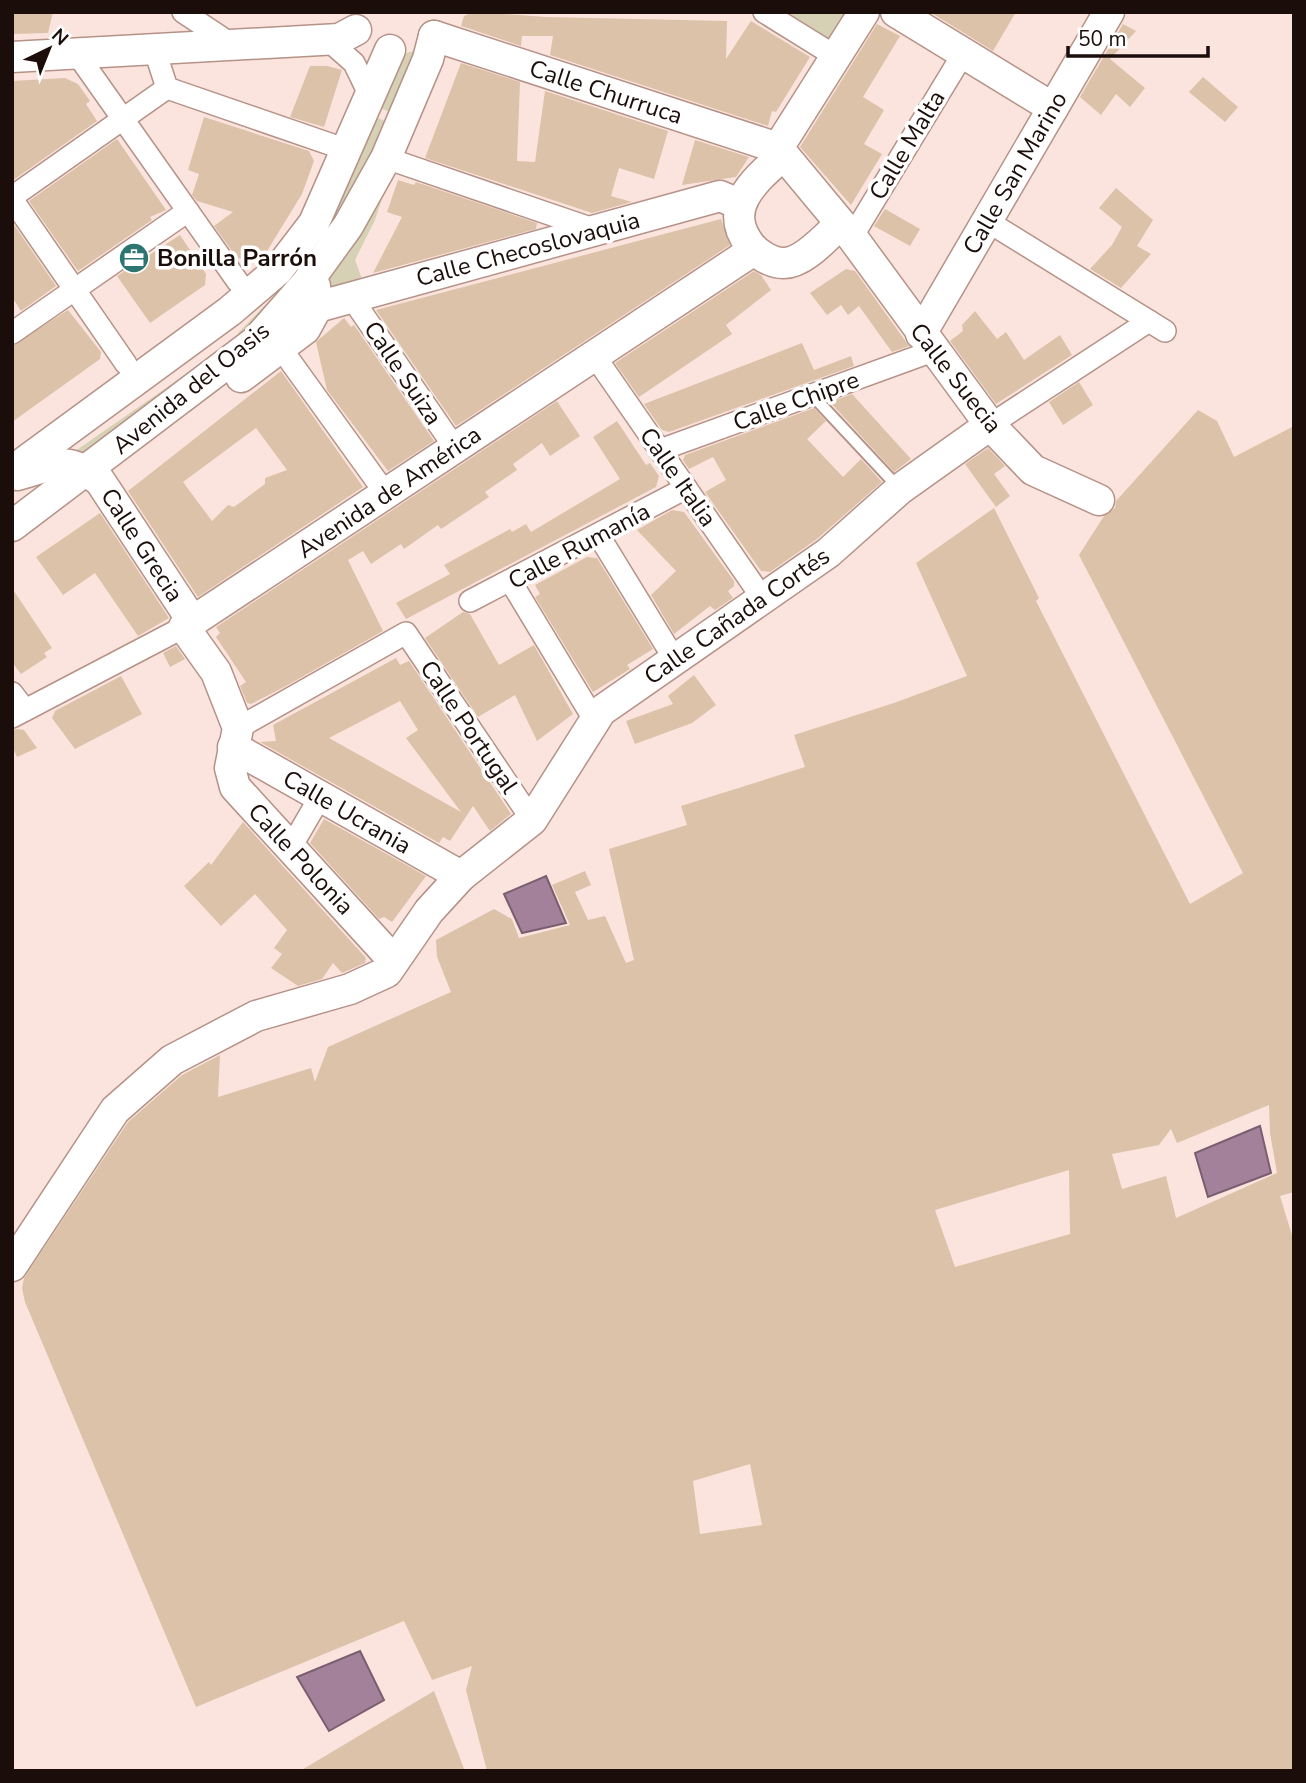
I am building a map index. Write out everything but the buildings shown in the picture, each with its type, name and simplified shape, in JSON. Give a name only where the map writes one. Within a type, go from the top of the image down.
[{"type":"street","points":[[183,12],[236,47]]},
{"type":"street","points":[[764,12],[835,56]]},
{"type":"street","points":[[846,230],[784,264],[768,260],[754,250],[741,229],[739,204],[746,191],[780,152],[835,56],[864,12]]},
{"type":"street","points":[[896,12],[1053,108]]},
{"type":"street","name":"Calle San Marino","points":[[927,342],[987,221],[1109,12]]},
{"type":"street","points":[[12,57],[236,47],[344,27],[377,46],[390,50],[414,48],[442,24]]},
{"type":"street","name":"Avenida del Oasis","points":[[12,545],[94,476],[267,344],[348,226],[386,158],[442,24]]},
{"type":"street","name":"Calle Churruca","points":[[442,24],[780,152]]},
{"type":"street","points":[[344,27],[354,63],[371,98]]},
{"type":"street","name":"Avenida del Oasis","points":[[13,456],[230,311],[278,270],[314,223],[390,50]]},
{"type":"street","points":[[155,51],[167,88]]},
{"type":"street","points":[[77,54],[238,282]]},
{"type":"street","name":"Calle Malta","points":[[846,230],[963,54]]},
{"type":"street","points":[[126,363],[12,198],[167,88]]},
{"type":"street","points":[[167,88],[347,150]]},
{"type":"street","name":"Calle Suecia","points":[[780,152],[846,230],[990,425],[1033,470],[1099,500]]},
{"type":"street","points":[[386,158],[596,230]]},
{"type":"street","name":"Calle Checoslovaquia","points":[[317,307],[720,196],[739,204]]},
{"type":"street","points":[[12,333],[188,211]]},
{"type":"street","name":"Calle Cañada Cortés","points":[[391,967],[429,911],[461,876],[533,820],[601,711],[828,553],[900,489],[990,425],[1157,326],[987,221]]},
{"type":"street","name":"Avenida de América","points":[[16,707],[189,624],[754,250]]},
{"type":"street","name":"Avenida del Oasis","points":[[13,456],[126,363],[238,282],[290,254]]},
{"type":"street","points":[[314,274],[317,307],[304,329],[267,344],[386,494]]},
{"type":"street","name":"Calle Suiza","points":[[351,297],[455,448]]},
{"type":"street","name":"Calle Chipre","points":[[660,450],[812,395],[927,342]]},
{"type":"street","name":"Calle Italia","points":[[594,355],[763,599]]},
{"type":"street","points":[[13,456],[63,462],[94,476]]},
{"type":"street","name":"Avenida del Oasis","points":[[12,526],[24,510],[94,476]]},
{"type":"street","name":"Calle Grecia","points":[[94,476],[189,624],[216,672],[235,737]]},
{"type":"street","name":"Calle Rumanía","points":[[470,601],[599,536],[686,488]]},
{"type":"street","points":[[599,536],[675,660]]},
{"type":"street","points":[[511,582],[595,721]]},
{"type":"street","name":"Calle Portugal","points":[[235,737],[406,634],[533,820]]},
{"type":"street","name":"Calle Ucrania","points":[[235,737],[320,797],[461,876]]},
{"type":"street","name":"Calle Polonia","points":[[235,737],[230,768],[235,787],[291,847],[391,967]]},
{"type":"street","points":[[291,847],[320,797]]},
{"type":"street","points":[[12,1266],[115,1110],[172,1060],[256,1016],[350,989],[391,967]]},
{"type":"lane","points":[[812,395],[900,489]]},
{"type":"shaded area","points":[[764,12],[864,12],[835,56]]},
{"type":"shaded area","points":[[424,48],[397,115],[378,107],[403,54]]},
{"type":"shaded area","points":[[375,117],[393,124],[349,207],[243,339],[238,333],[274,296],[326,231]]},
{"type":"shaded area","points":[[389,177],[375,220],[355,260],[363,282],[328,292],[327,269]]},
{"type":"shaded area","points":[[225,347],[80,460],[68,456]]},
{"type":"shaded area","points":[[546,876],[566,923],[522,933],[504,894]]},
{"type":"shaded area","points":[[1260,1126],[1271,1173],[1208,1197],[1195,1153]]},
{"type":"shaded area","points":[[360,1651],[384,1700],[329,1731],[297,1677]]},
{"type":"place","name":"Bonilla Parrón","points":[[134,258]]}]
